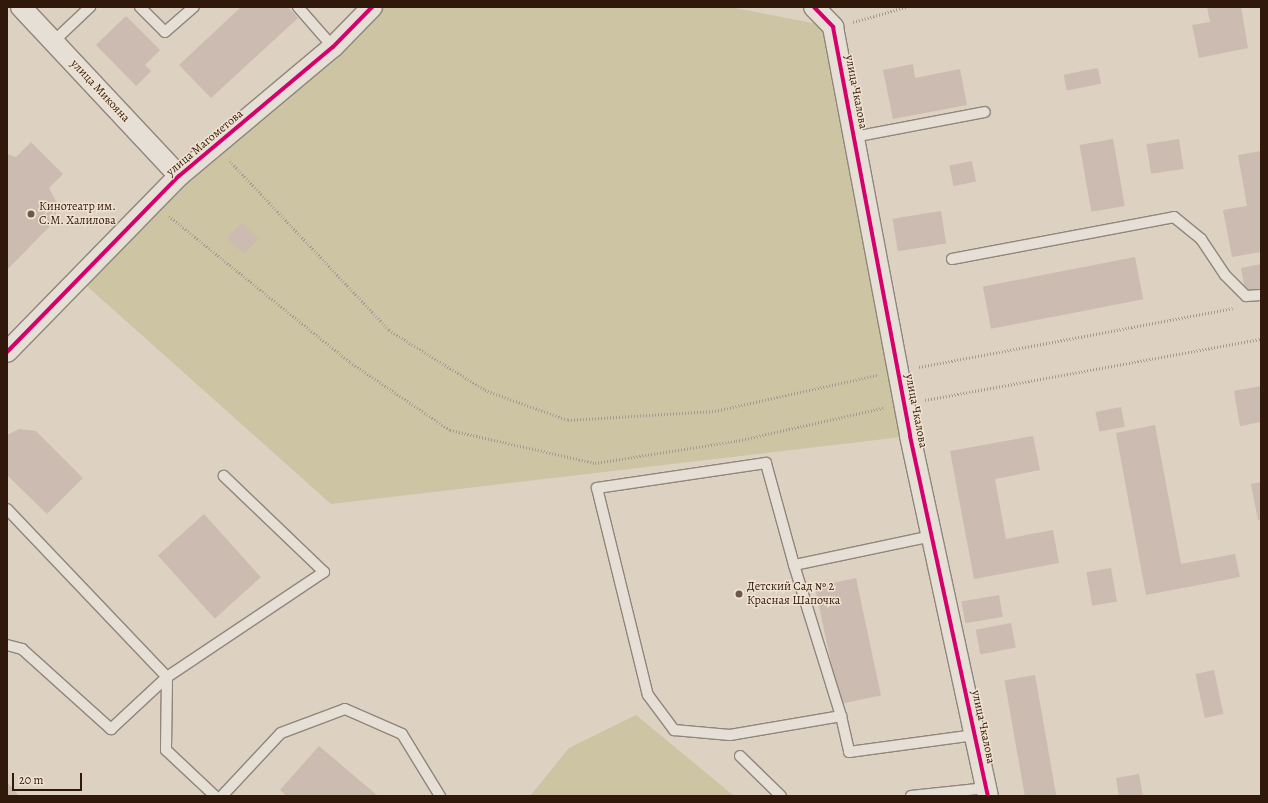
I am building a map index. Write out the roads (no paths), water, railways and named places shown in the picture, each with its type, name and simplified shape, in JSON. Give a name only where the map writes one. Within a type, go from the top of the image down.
[{"type":"street","name":"улица Микояна","points":[[21,7],[179,176]]},
{"type":"street","name":"улица Магометова","points":[[10,343],[179,176],[217,147],[333,47],[372,7]]},
{"type":"street","name":"улица Чкалова","points":[[814,7],[833,27],[898,370],[987,792]]},
{"type":"lane","points":[[54,41],[90,7]]},
{"type":"lane","points":[[140,7],[165,32],[194,7]]},
{"type":"lane","points":[[298,7],[333,47]]},
{"type":"lane","points":[[854,137],[985,112]]},
{"type":"lane","points":[[952,259],[1174,217],[1201,239],[1225,276],[1246,296],[1261,295]]},
{"type":"lane","points":[[841,716],[730,735],[674,730],[648,695],[597,488],[766,463],[794,565],[841,716],[849,752],[975,735]]},
{"type":"lane","points":[[7,645],[22,649],[111,729],[167,677],[324,572],[224,476]]},
{"type":"lane","points":[[7,509],[167,677],[166,750],[215,796]]},
{"type":"lane","points":[[794,565],[932,536]]},
{"type":"lane","points":[[222,796],[281,733],[345,709],[402,734],[440,796]]},
{"type":"lane","points":[[740,756],[781,796]]},
{"type":"lane","points":[[911,796],[987,792]]},
{"type":"place","name":"Кинотеатр им. С.М. Халилова","points":[[31,214]]},
{"type":"place","name":"Детский Сад № 2 Красная Шапочка","points":[[739,594]]}]
